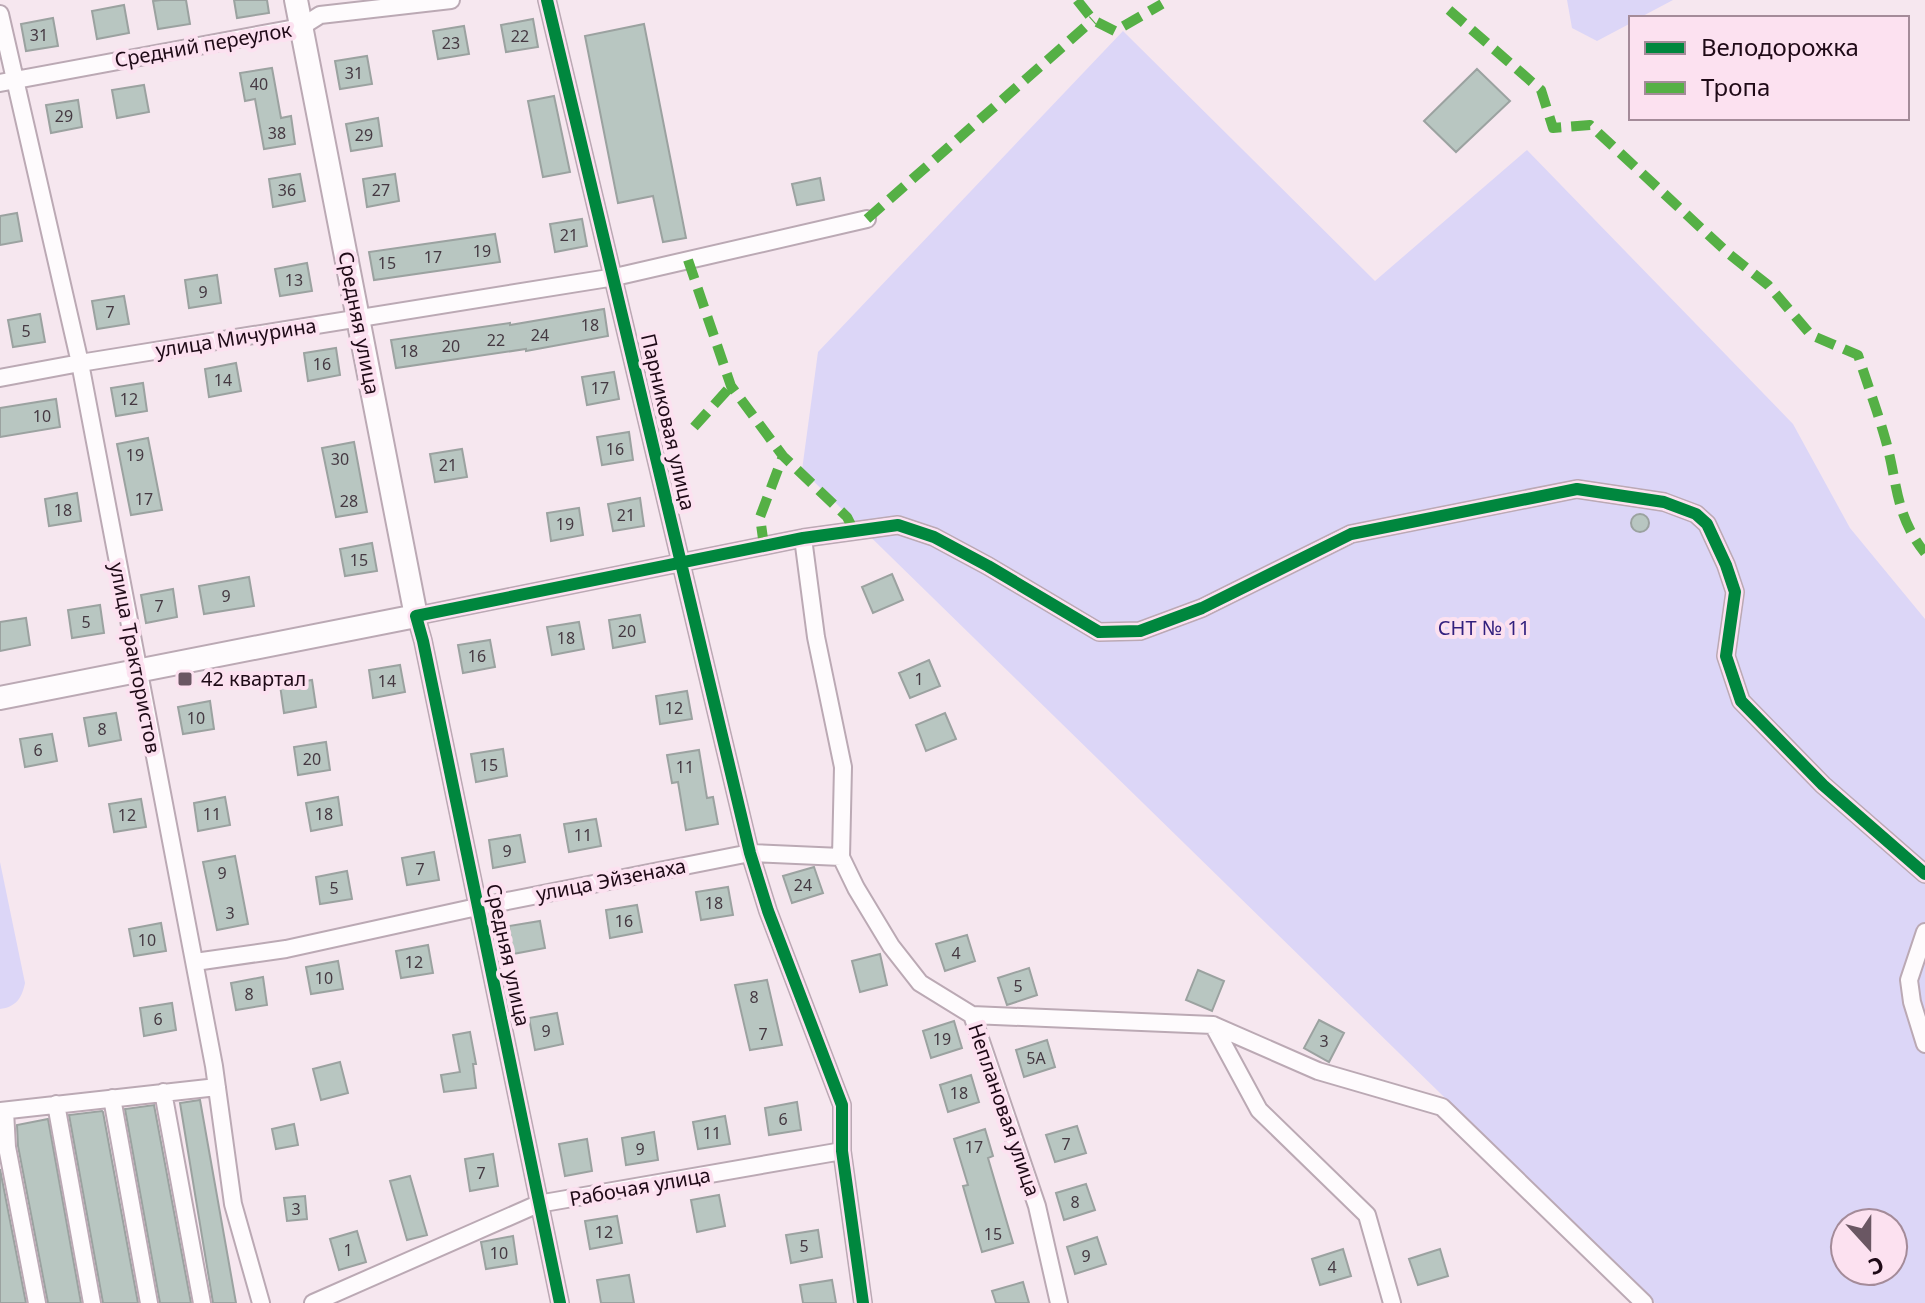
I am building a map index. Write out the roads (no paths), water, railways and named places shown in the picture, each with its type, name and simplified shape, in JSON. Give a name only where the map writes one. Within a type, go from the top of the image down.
[{"type":"main road","name":"Средняя улица","points":[[296,0],[416,616]]},
{"type":"main road","points":[[0,698],[416,616]]},
{"type":"street","name":"Средний переулок","points":[[7,81],[301,27],[320,15],[451,0]]},
{"type":"street","name":"Парниковая улица","points":[[547,0],[750,853],[768,911],[842,1105],[842,1151],[863,1303]]},
{"type":"street","name":"улица Трактористов","points":[[0,14],[7,81],[80,363],[195,962],[233,1204],[261,1303]]},
{"type":"street","name":"улица Мичурина","points":[[0,378],[615,277],[867,219]]},
{"type":"street","points":[[416,616],[803,538],[898,525],[934,537],[1099,632],[1140,631],[1202,608],[1351,534],[1577,489],[1664,502],[1696,514],[1707,524],[1726,565],[1735,592],[1726,656],[1741,701],[1823,785],[1925,874]]},
{"type":"street","name":"Неплановая улица","points":[[803,538],[816,637],[843,767],[841,857],[891,946],[920,983],[972,1015],[1037,1206],[1059,1303]]},
{"type":"street","name":"Средняя улица","points":[[416,616],[560,1303]]},
{"type":"street","name":"улица Эйзенаха","points":[[195,962],[286,949],[477,907],[750,853],[841,857]]},
{"type":"street","points":[[1925,932],[1909,980],[1912,1002],[1925,1044]]},
{"type":"street","points":[[972,1015],[1213,1025],[1318,1071],[1442,1107],[1644,1303]]},
{"type":"street","points":[[1213,1025],[1259,1110],[1367,1215],[1392,1303]]},
{"type":"street","points":[[37,1303],[2,1111],[217,1087]]},
{"type":"street","points":[[163,1092],[202,1303]]},
{"type":"street","points":[[112,1098],[149,1303]]},
{"type":"street","points":[[56,1104],[92,1303]]},
{"type":"street","name":"Рабочая улица","points":[[313,1303],[538,1204],[842,1151]]},
{"type":"place","name":"42 квартал","points":[[185,679]]},
{"type":"park label","name":"СНТ № 11","points":[[1484,628]]}]
